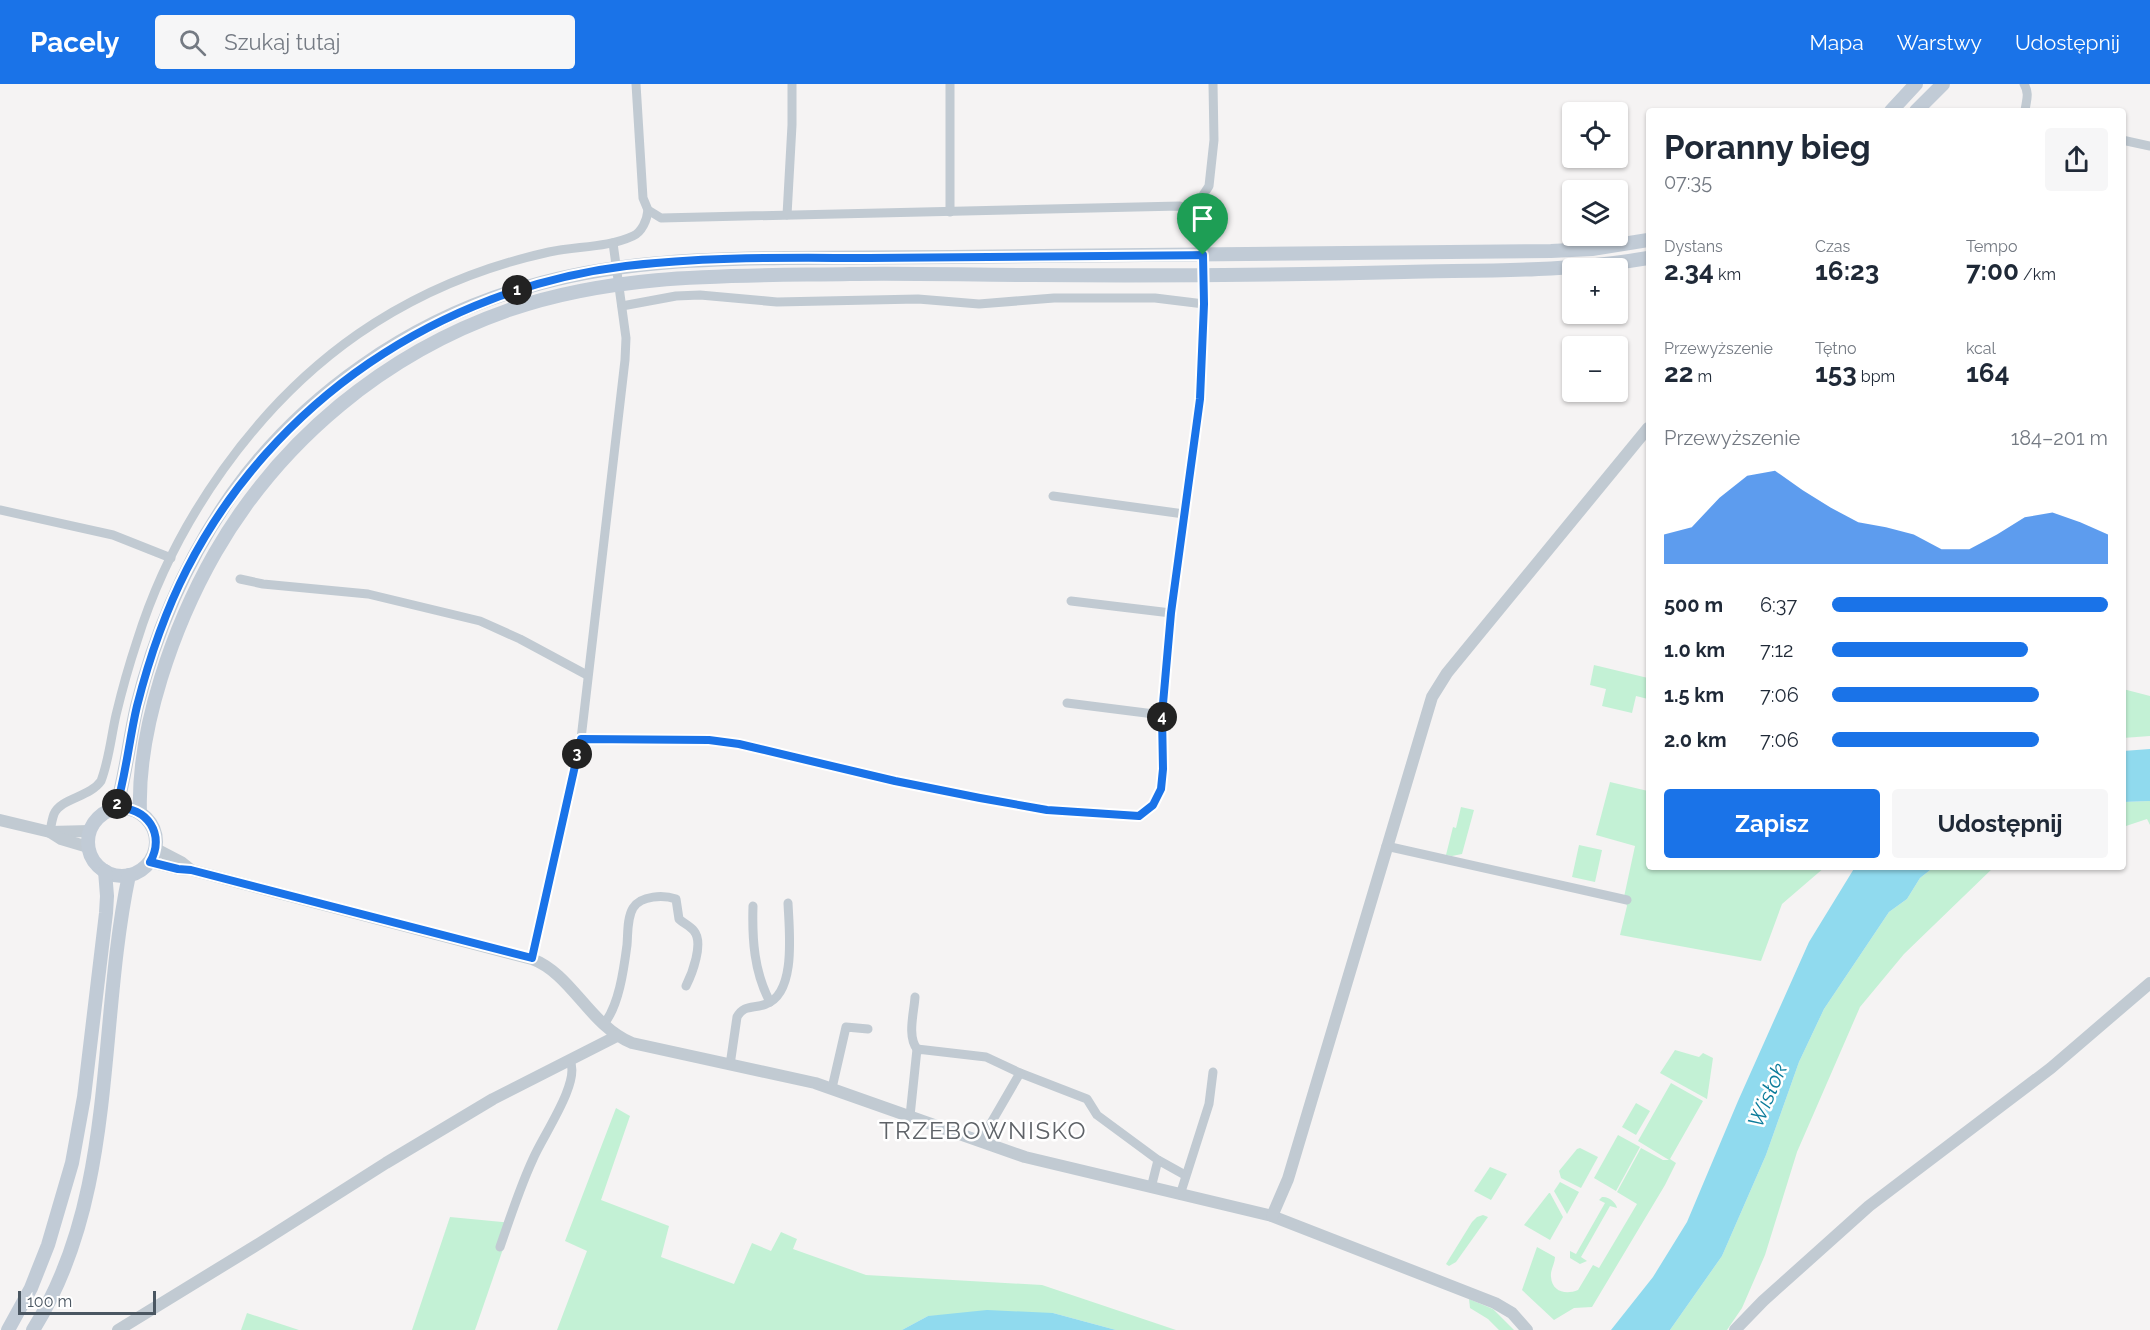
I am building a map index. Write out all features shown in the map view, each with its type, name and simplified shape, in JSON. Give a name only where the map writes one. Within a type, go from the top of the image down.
[{"type":"main road","points":[[1894,108],[1916,84]]},
{"type":"main road","points":[[1919,108],[1943,84]]},
{"type":"main road","points":[[116,808],[137,706],[157,640],[185,573],[210,528],[235,490],[290,427],[355,372],[409,336],[488,300],[561,278],[609,268],[671,262],[744,259],[1551,251],[1592,249],[1646,240]]},
{"type":"main road","points":[[140,812],[144,758],[154,705],[165,665],[186,608],[239,512],[281,460],[317,424],[359,390],[392,367],[431,345],[475,323],[511,309],[557,296],[611,285],[671,278],[742,275],[1203,274],[1545,268],[1605,265],[1646,258]]},
{"type":"main road","points":[[124,807],[140,812],[154,828],[157,838],[153,856],[145,868],[129,875],[113,875],[105,871],[91,856],[88,847],[90,831],[100,816],[116,808],[124,807]]},
{"type":"main road","points":[[8,1330],[31,1288],[56,1222],[72,1163],[84,1099],[106,913],[105,871]]},
{"type":"main road","points":[[33,1330],[57,1285],[78,1228],[85,1198],[99,1118],[129,875]]},
{"type":"main road","points":[[56,1222],[67,1214],[72,1216],[78,1228]]},
{"type":"street","points":[[50,832],[54,814],[60,806],[93,790],[101,781],[135,647],[151,602],[171,558],[207,495],[231,459],[282,398],[319,363],[359,333],[401,307],[444,285],[494,267],[575,247],[613,243],[636,234],[647,219],[648,210],[643,198],[636,84]]},
{"type":"street","points":[[787,215],[792,84]]},
{"type":"street","points":[[950,84],[950,212]]},
{"type":"street","points":[[1192,212],[1209,186],[1214,140],[1213,84]]},
{"type":"street","points":[[2024,84],[2028,98],[2026,108]]},
{"type":"street","points":[[2126,141],[2150,146]]},
{"type":"street","points":[[581,739],[709,740],[739,744],[895,781],[1047,810],[1139,816],[1153,805],[1161,789],[1162,715],[1171,613],[1200,399],[1204,304],[1203,255],[1198,219],[1192,212],[1180,206],[668,218],[657,217],[648,210]]},
{"type":"street","points":[[532,958],[581,739],[626,360],[626,338],[613,243]]},
{"type":"street","points":[[622,306],[676,296],[700,295],[777,302],[918,299],[979,304],[1045,299],[1155,298],[1204,304]]},
{"type":"street","points":[[1272,1216],[1288,1179],[1428,706],[1438,685],[1479,633],[1646,430]]},
{"type":"street","points":[[1053,496],[1184,514]]},
{"type":"street","points":[[0,510],[113,535],[171,558]]},
{"type":"street","points":[[240,579],[263,584],[368,594],[480,621],[520,639],[587,675]]},
{"type":"street","points":[[1071,601],[1171,613]]},
{"type":"street","points":[[1066,704],[1162,715]]},
{"type":"street","points":[[0,820],[50,832],[90,831]]},
{"type":"street","points":[[50,832],[61,839],[88,847]]},
{"type":"street","points":[[1386,846],[1626,900]]},
{"type":"street","points":[[153,856],[178,869],[191,870],[532,958],[553,972],[603,1025],[617,1036],[652,1049],[832,1088],[1033,1159],[1272,1216],[1479,1295],[1512,1313],[1527,1330]]},
{"type":"street","points":[[603,1025],[609,1017],[623,971],[632,910],[641,900],[650,897],[676,899],[678,901],[678,920],[694,930],[696,958],[686,986]]},
{"type":"street","points":[[730,1065],[737,1017],[740,1011],[771,1002],[783,987],[789,954],[788,903]]},
{"type":"street","points":[[753,906],[755,958],[765,991],[771,1002]]},
{"type":"street","points":[[1735,1330],[1763,1301],[1869,1206],[2051,1068],[2150,983]]},
{"type":"street","points":[[910,1116],[917,1049],[913,1044],[912,1031],[915,997]]},
{"type":"street","points":[[832,1088],[846,1027],[868,1029]]},
{"type":"street","points":[[118,1330],[493,1099],[617,1036]]},
{"type":"street","points":[[917,1049],[986,1057],[1020,1073],[1088,1099],[1097,1115],[1158,1160],[1185,1175]]},
{"type":"street","points":[[500,1247],[533,1158],[564,1100],[573,1073],[570,1060]]},
{"type":"street","points":[[1180,1195],[1209,1104],[1213,1072]]},
{"type":"street","points":[[980,1142],[1020,1073]]},
{"type":"street","points":[[1151,1188],[1158,1160]]},
{"type":"green space","points":[[1594,665],[1646,678],[1646,698],[1636,696],[1632,713],[1602,706],[1606,689],[1590,685]]},
{"type":"green space","points":[[2126,690],[2150,696],[2150,736],[2126,738]]},
{"type":"green space","points":[[1610,782],[1646,791],[1646,870],[1822,870],[1782,904],[1761,961],[1620,935],[1627,906],[1624,897],[1635,846],[1596,835]]},
{"type":"green space","points":[[2150,801],[2150,825],[2147,819],[2126,826],[2126,802]]},
{"type":"green space","points":[[1461,807],[1474,810],[1462,854],[1446,855],[1453,827],[1456,828]]},
{"type":"green space","points":[[1579,845],[1602,850],[1595,882],[1572,877]]},
{"type":"green space","points":[[1930,870],[1991,870],[1904,954],[1860,1007],[1797,1152],[1765,1255],[1742,1308],[1727,1330],[1670,1330],[1722,1256],[1766,1155],[1799,1062],[1824,1009],[1889,912],[1907,899],[1920,878]]},
{"type":"green space","points":[[1675,1050],[1699,1057],[1703,1053],[1713,1058],[1707,1099],[1660,1073]]},
{"type":"green space","points":[[1671,1083],[1703,1101],[1670,1159],[1676,1163],[1592,1307],[1574,1308],[1554,1320],[1522,1290],[1537,1247],[1555,1257],[1551,1277],[1554,1286],[1560,1291],[1578,1290],[1593,1265],[1599,1268],[1637,1204],[1617,1192],[1641,1148],[1663,1160],[1669,1160],[1638,1141]]},
{"type":"green space","points":[[1636,1103],[1650,1111],[1636,1135],[1622,1127]]},
{"type":"green space","points":[[616,1108],[630,1116],[601,1200],[669,1226],[661,1257],[734,1284],[752,1243],[771,1251],[781,1232],[797,1239],[793,1249],[866,1275],[1042,1285],[1176,1330],[1116,1330],[1053,1313],[928,1316],[902,1330],[557,1330],[587,1251],[565,1241]]},
{"type":"green space","points":[[1618,1135],[1640,1147],[1616,1191],[1594,1178]]},
{"type":"green space","points":[[1580,1148],[1598,1157],[1581,1188],[1561,1178],[1559,1171]]},
{"type":"green space","points":[[1490,1167],[1507,1174],[1491,1200],[1474,1191]]},
{"type":"green space","points":[[1560,1182],[1579,1192],[1567,1214],[1554,1191]]},
{"type":"green space","points":[[1549,1193],[1563,1217],[1550,1240],[1524,1225]]},
{"type":"green space","points":[[1607,1197],[1617,1208],[1610,1206],[1581,1257],[1587,1261],[1580,1264],[1570,1258],[1570,1251],[1576,1254],[1605,1203],[1599,1200]]},
{"type":"green space","points":[[1483,1215],[1488,1217],[1456,1262],[1449,1266],[1446,1264],[1472,1222]]},
{"type":"green space","points":[[450,1217],[512,1223],[475,1330],[412,1330]]},
{"type":"green space","points":[[1469,1299],[1493,1309],[1514,1330],[1499,1330],[1488,1319],[1470,1308]]},
{"type":"green space","points":[[247,1313],[299,1330],[241,1330]]},
{"type":"water","points":[[2150,749],[2150,801],[2126,802],[2126,751]]},
{"type":"water","name":"Wisłok","points":[[1853,870],[1930,870],[1920,878],[1907,899],[1889,912],[1824,1009],[1799,1062],[1766,1155],[1722,1256],[1670,1330],[1611,1330],[1653,1277],[1687,1222],[1809,942]]},
{"type":"water","points":[[987,1310],[1053,1313],[1116,1330],[902,1330],[928,1316]]},
{"type":"district","name":"TRZEBOWNISKO","points":[[983,1130]]},
{"type":"route","points":[[1203,255],[1204,304],[1200,399],[1165,671],[1161,789],[1153,805],[1139,816],[1047,810],[980,798],[895,781],[739,744],[709,740],[581,739],[532,958],[191,870],[150,862],[156,849],[157,838],[154,828],[140,812],[124,807],[116,808],[137,706],[157,640],[185,573],[210,528],[235,490],[290,427],[347,378],[409,336],[457,312],[523,288],[561,278],[626,266],[744,259],[1203,255]]}]
